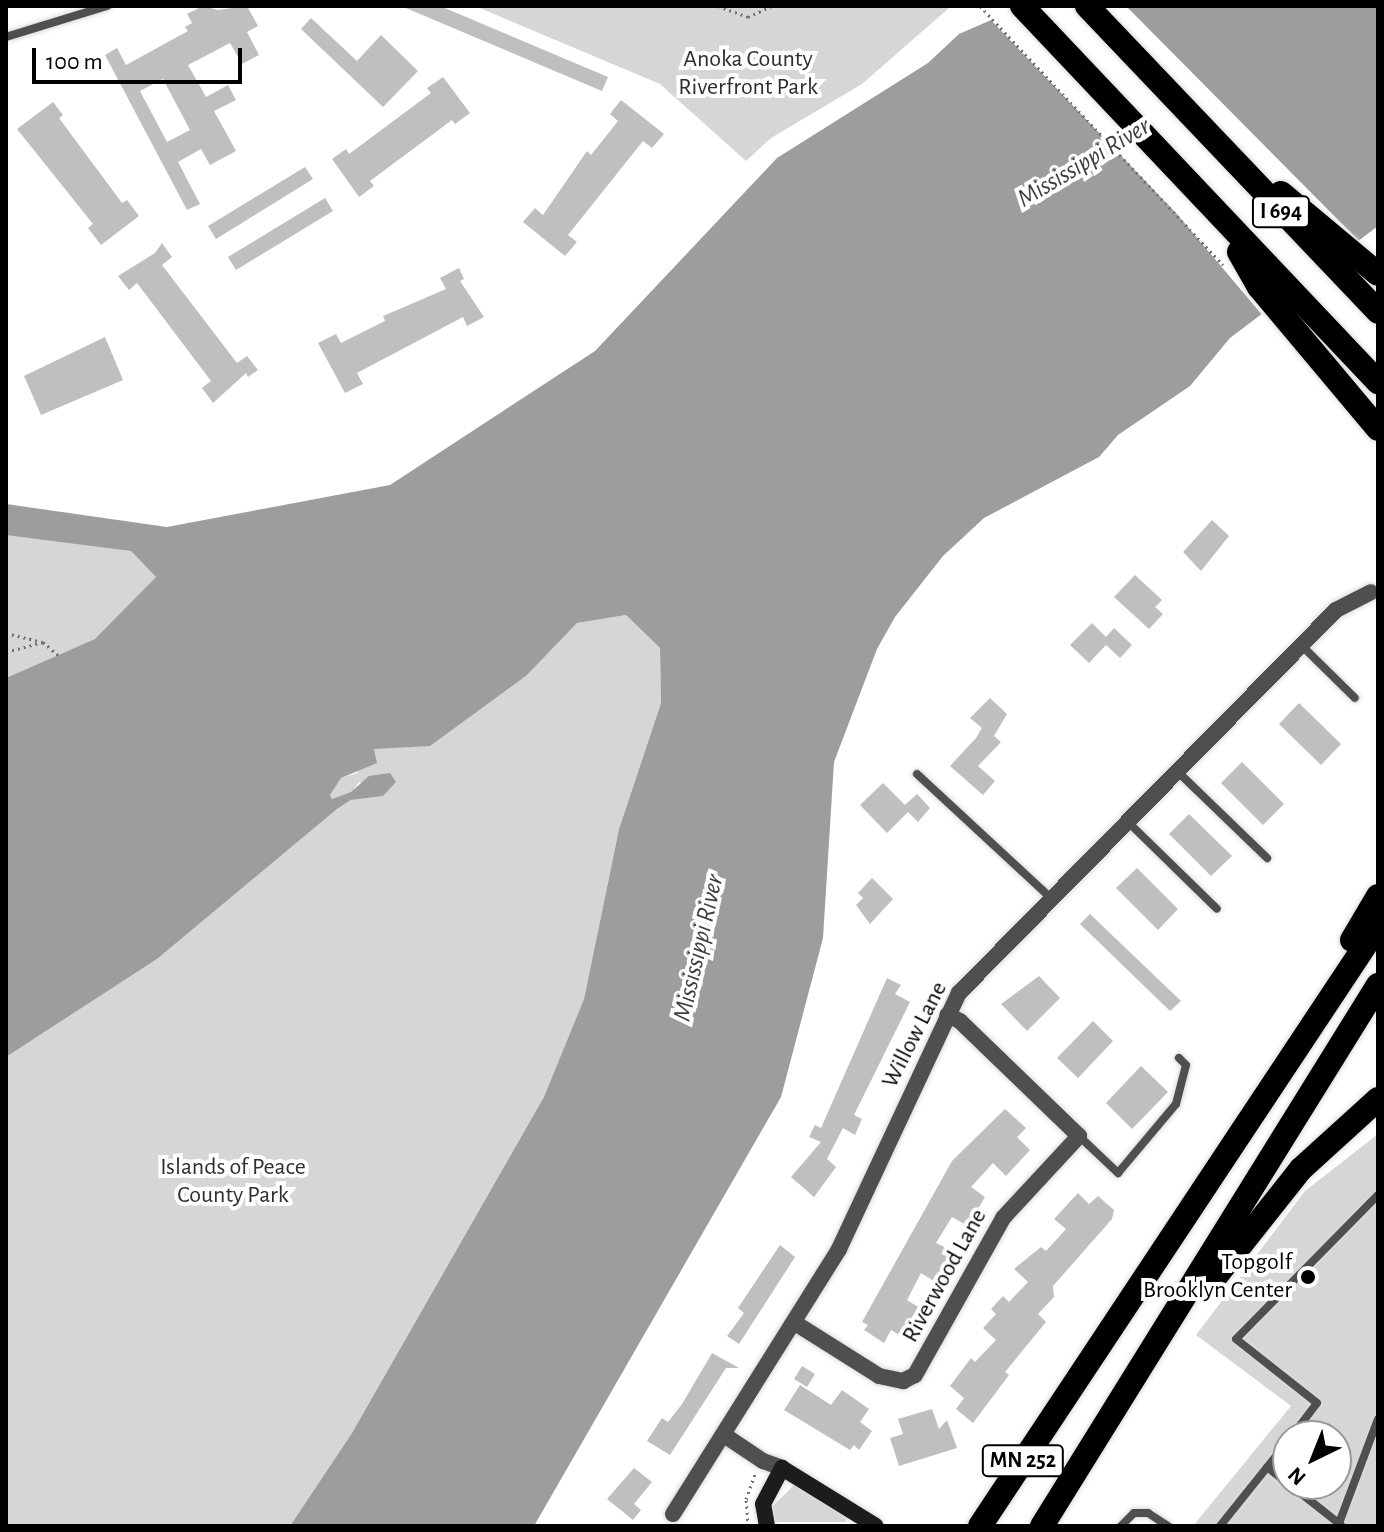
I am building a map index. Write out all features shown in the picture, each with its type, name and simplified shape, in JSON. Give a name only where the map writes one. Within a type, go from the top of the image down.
[{"type":"highway","name":"I 694","points":[[1022,6],[1217,216],[1378,382]]},
{"type":"highway","name":"I 694","points":[[1087,6],[1375,309]]},
{"type":"highway","points":[[1190,117],[1378,274]]},
{"type":"highway","points":[[1217,216],[1259,287],[1378,429]]},
{"type":"highway","points":[[1223,1159],[1378,896]]},
{"type":"highway","points":[[1223,1159],[1378,926]]},
{"type":"highway","points":[[1114,1411],[1378,985]]},
{"type":"highway","points":[[1114,1411],[1286,1187],[1378,1099]]},
{"type":"highway","name":"MN 252","points":[[980,1526],[1223,1159]]},
{"type":"highway","name":"MN 252","points":[[1042,1526],[1114,1411]]},
{"type":"street","name":"Willow Lane","points":[[673,1514],[839,1249],[959,993],[1351,598],[1371,592]]},
{"type":"street","points":[[947,1015],[960,1021],[1079,1136]]},
{"type":"street","name":"Riverwood Lane","points":[[795,1323],[879,1376],[903,1381],[915,1375],[1003,1218],[1079,1136]]},
{"type":"street","points":[[724,1435],[876,1526]]},
{"type":"street","points":[[767,1526],[763,1504],[782,1468]]},
{"type":"lane","points":[[6,37],[107,6]]},
{"type":"lane","points":[[1302,646],[1355,698]]},
{"type":"lane","points":[[1178,772],[1267,858]]},
{"type":"lane","points":[[917,774],[1053,899]]},
{"type":"lane","points":[[1128,822],[1217,909]]},
{"type":"lane","points":[[1079,1136],[1118,1173],[1176,1104],[1186,1065],[1179,1058]]},
{"type":"lane","points":[[1304,1420],[1317,1403],[1236,1339],[1378,1195]]},
{"type":"lane","points":[[1308,1500],[1339,1525],[1378,1419]]},
{"type":"lane","points":[[1220,1526],[1272,1461]]},
{"type":"lane","points":[[1267,1467],[1272,1471]]},
{"type":"lane","points":[[1121,1526],[1134,1513],[1148,1513],[1168,1526]]},
{"type":"path","points":[[600,6],[708,6]]},
{"type":"path","points":[[718,6],[748,17],[772,6]]},
{"type":"path","points":[[980,6],[1225,267]]},
{"type":"path","points":[[6,633],[43,642],[58,655]]},
{"type":"path","points":[[6,652],[43,642]]},
{"type":"path","points":[[748,1526],[748,1488],[763,1461]]},
{"type":"green space","name":"Anoka County Riverfront Park","points":[[475,6],[949,8],[862,84],[771,138],[746,161],[660,84]]},
{"type":"green space","points":[[19,533],[131,551],[156,577],[96,639],[6,678],[6,535]]},
{"type":"green space","name":"Islands of Peace County Park","points":[[626,615],[660,648],[661,703],[619,829],[584,999],[544,1098],[352,1433],[290,1526],[6,1526],[6,1057],[157,959],[337,809],[351,800],[383,796],[359,782],[352,792],[332,799],[330,794],[341,778],[357,773],[374,749],[527,675],[577,623]]},
{"type":"green space","name":"Topgolf Brooklyn Center","points":[[1378,1134],[1378,1526],[1193,1526],[1272,1429],[1272,1500],[1352,1500],[1352,1420],[1280,1420],[1291,1406],[1196,1335],[1305,1191]]},
{"type":"green space","points":[[796,1483],[849,1516],[845,1522],[775,1522],[773,1506]]},
{"type":"water","name":"Mississippi River","points":[[1023,6],[1378,6],[1378,226],[1230,338],[1190,386],[1118,435],[1099,457],[984,518],[943,556],[895,617],[877,649],[834,762],[823,938],[781,1097],[534,1526],[290,1526],[352,1433],[544,1097],[584,999],[619,829],[661,703],[660,648],[626,615],[577,623],[527,675],[430,746],[374,749],[377,763],[341,778],[330,795],[332,799],[351,792],[369,776],[390,773],[396,782],[383,796],[351,800],[337,809],[157,959],[6,1057],[6,678],[95,639],[156,577],[131,551],[6,535],[6,504],[167,527],[390,485],[595,351],[777,158],[928,63],[959,34]]},
{"type":"pier","points":[[1013,6],[1126,6],[1361,243],[1264,317],[1176,213],[987,16]]},
{"type":"building","points":[[203,6],[218,10],[247,6],[258,26],[247,32],[259,55],[242,64],[230,43],[188,65],[206,97],[228,85],[236,100],[214,111],[236,151],[210,165],[201,149],[178,162],[200,204],[187,210],[105,55],[117,48],[126,65],[188,31],[185,27],[192,23],[187,14]],"holes":[[[163,79],[190,130],[167,142],[140,91]]]},
{"type":"building","points":[[401,6],[440,6],[608,77],[602,91]]},
{"type":"building","points":[[311,18],[357,61],[381,35],[418,71],[383,107],[301,29]]},
{"type":"building","points":[[443,77],[470,113],[455,124],[452,120],[370,181],[374,186],[359,197],[332,159],[346,149],[349,154],[431,93],[427,88]]},
{"type":"building","points":[[621,100],[664,134],[652,148],[643,141],[568,235],[577,242],[565,256],[523,222],[535,208],[543,215],[587,151],[591,155],[618,121],[610,114]]},
{"type":"building","points":[[53,102],[63,115],[59,118],[122,203],[127,200],[139,216],[101,245],[88,228],[93,224],[17,129]]},
{"type":"building","points":[[305,167],[313,179],[216,239],[208,226]]},
{"type":"building","points":[[325,198],[333,211],[236,270],[228,257]]},
{"type":"building","points":[[162,243],[172,257],[162,265],[237,363],[247,356],[258,370],[248,377],[246,373],[213,403],[202,388],[211,381],[137,283],[129,290],[118,276],[155,253]]},
{"type":"building","points":[[459,268],[464,279],[460,281],[484,317],[467,326],[463,317],[357,373],[363,384],[345,393],[318,343],[336,334],[341,343],[385,321],[383,316],[446,289],[440,278]]},
{"type":"building","points":[[105,337],[123,380],[41,415],[24,376]]},
{"type":"building","points":[[1212,520],[1229,536],[1201,571],[1183,552]]},
{"type":"building","points":[[1135,575],[1162,600],[1155,607],[1163,614],[1149,629],[1114,597]]},
{"type":"building","points":[[1092,623],[1106,637],[1114,628],[1132,645],[1120,658],[1106,645],[1089,663],[1070,645]]},
{"type":"building","points":[[990,698],[1007,714],[994,736],[1001,742],[978,766],[995,781],[983,795],[950,766],[982,728],[970,718]]},
{"type":"building","points":[[1299,703],[1341,744],[1321,765],[1279,724]]},
{"type":"building","points":[[1242,762],[1284,804],[1263,825],[1221,783]]},
{"type":"building","points":[[883,783],[905,805],[917,794],[930,808],[918,822],[908,812],[887,833],[860,805]]},
{"type":"building","points":[[1189,814],[1232,856],[1211,876],[1169,834]]},
{"type":"building","points":[[1137,868],[1178,909],[1158,930],[1116,888]]},
{"type":"building","points":[[872,878],[893,899],[870,924],[856,905],[863,898],[858,893]]},
{"type":"building","points":[[1090,914],[1181,1001],[1170,1011],[1080,924]]},
{"type":"building","points":[[1039,976],[1060,998],[1027,1031],[1001,1004]]},
{"type":"building","points":[[887,978],[901,985],[895,994],[910,1002],[854,1115],[862,1119],[855,1135],[843,1128],[827,1159],[836,1167],[814,1197],[791,1177],[821,1142],[809,1137],[815,1125],[821,1128]]},
{"type":"building","points":[[1093,1021],[1113,1041],[1078,1078],[1057,1058]]},
{"type":"building","points":[[1141,1066],[1168,1092],[1132,1129],[1106,1103]]},
{"type":"building","points":[[1005,1109],[1026,1128],[1017,1137],[1030,1150],[1006,1176],[993,1163],[971,1187],[985,1197],[968,1226],[952,1217],[936,1243],[951,1250],[937,1283],[921,1273],[907,1300],[923,1310],[913,1328],[906,1339],[891,1330],[884,1343],[864,1330],[868,1325],[862,1322],[952,1161]]},
{"type":"building","points":[[1078,1193],[1089,1204],[1098,1196],[1114,1210],[1112,1219],[1053,1286],[1054,1297],[1038,1314],[1046,1322],[1005,1372],[1009,1375],[973,1423],[956,1409],[964,1398],[950,1386],[971,1358],[975,1362],[996,1340],[983,1328],[996,1314],[991,1309],[1003,1296],[1009,1302],[1028,1282],[1014,1269],[1041,1247],[1046,1251],[1066,1229],[1054,1219]]},
{"type":"building","points":[[780,1245],[795,1257],[739,1344],[727,1336],[744,1313],[738,1308]]},
{"type":"building","points":[[712,1353],[739,1368],[726,1368],[670,1455],[647,1441],[662,1418],[668,1422],[682,1404]]},
{"type":"building","points":[[802,1366],[815,1374],[807,1387],[794,1379]]},
{"type":"building","points":[[800,1385],[831,1405],[842,1390],[869,1409],[860,1422],[872,1431],[859,1450],[854,1445],[850,1450],[784,1410]]},
{"type":"building","points":[[932,1409],[939,1429],[947,1420],[957,1448],[899,1466],[890,1438],[903,1434],[898,1419]]},
{"type":"building","points":[[634,1468],[652,1482],[634,1504],[641,1510],[633,1520],[607,1499]]},
{"type":"place","name":"Topgolf Brooklyn Center","points":[[1308,1277]]}]
